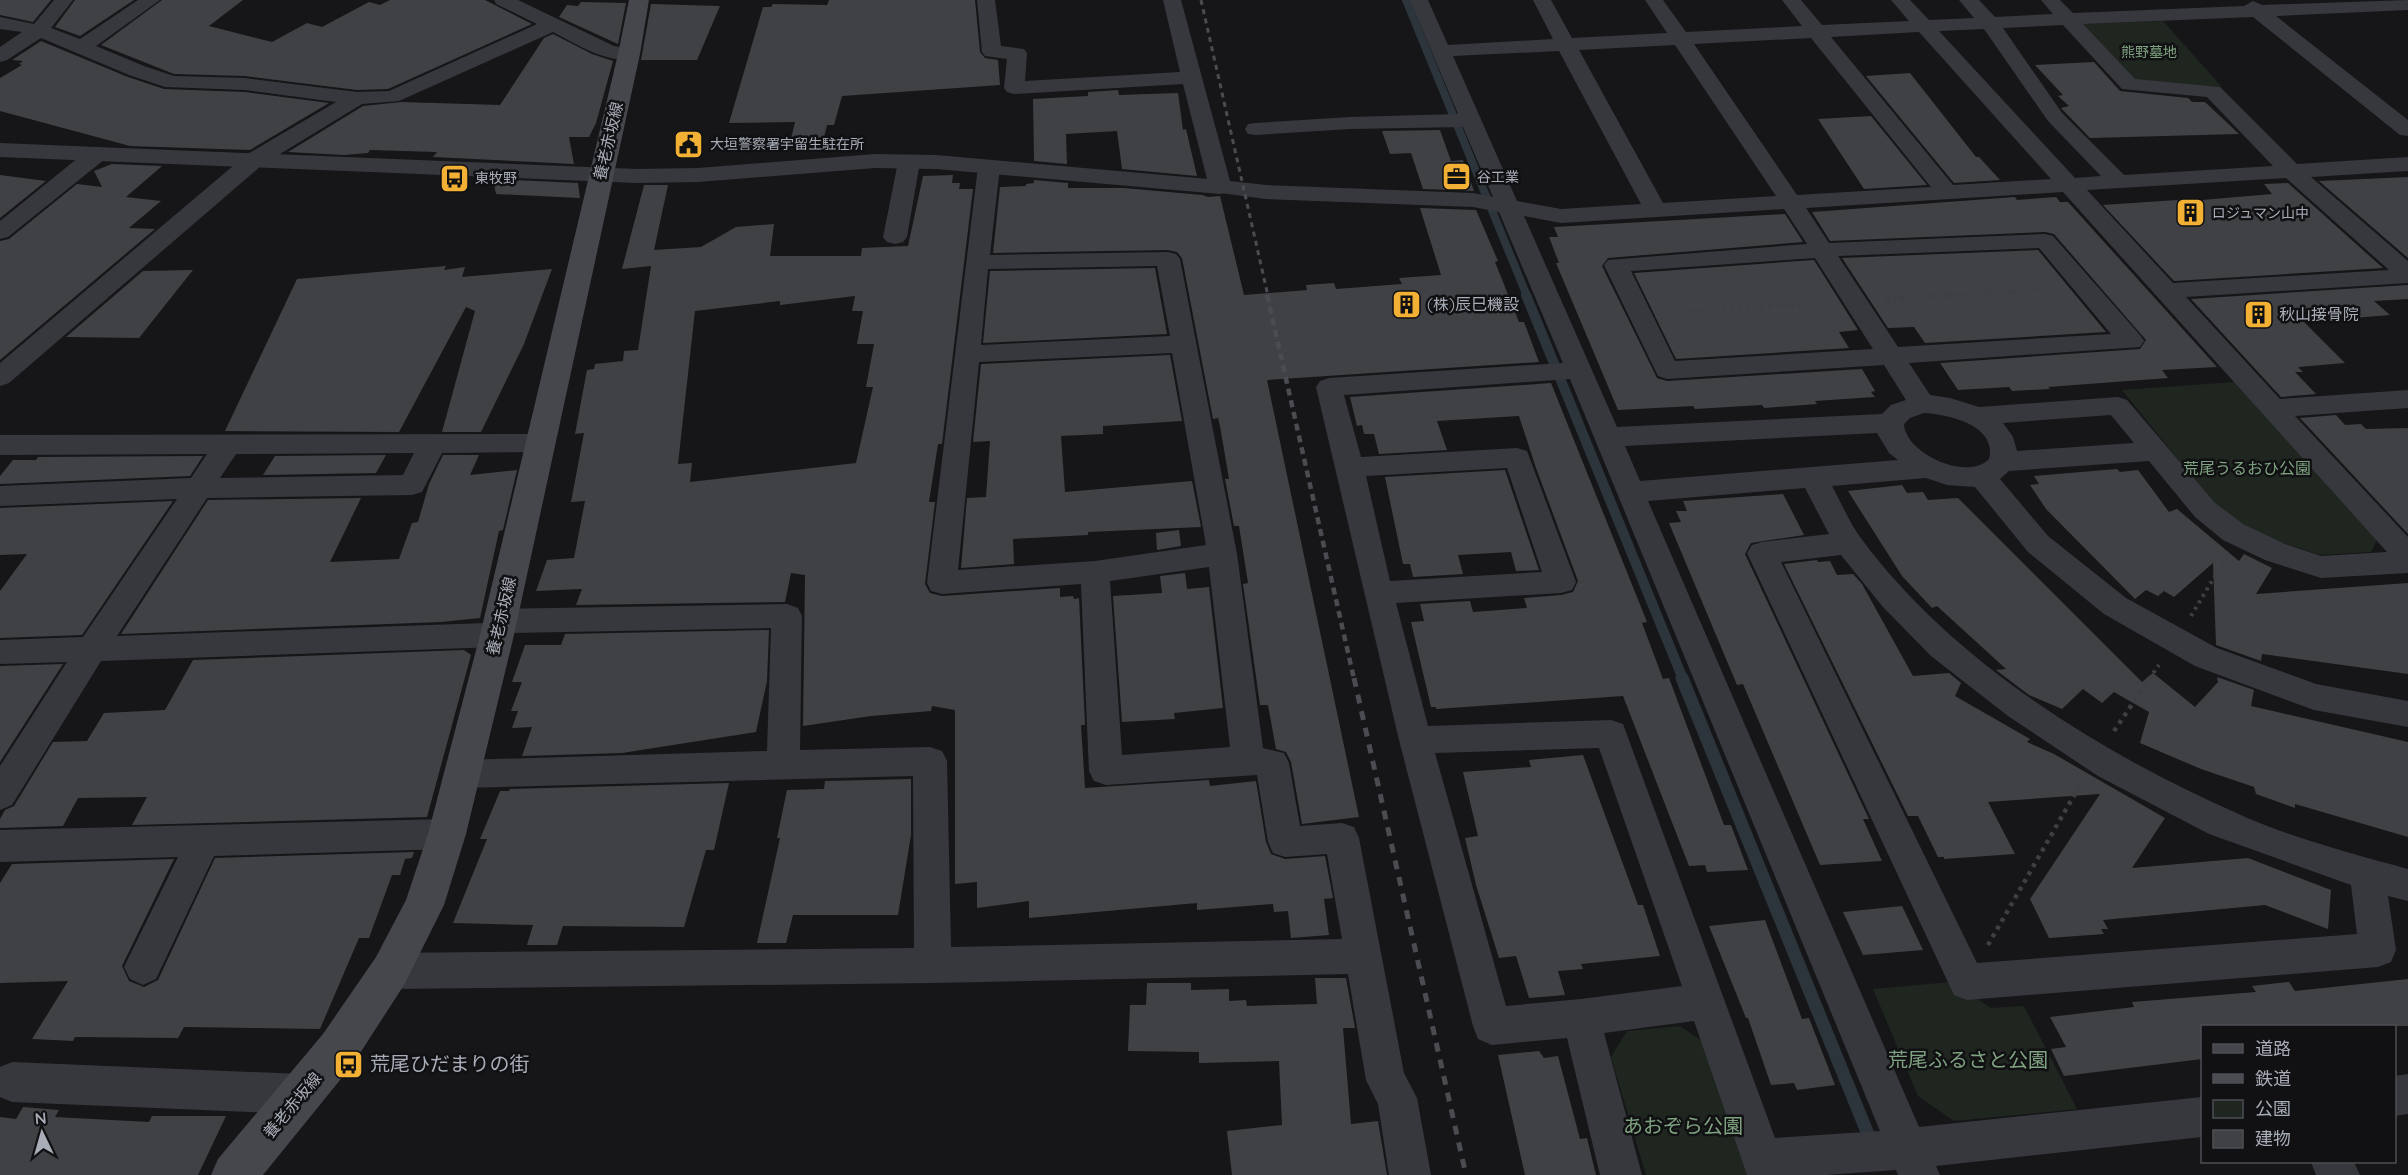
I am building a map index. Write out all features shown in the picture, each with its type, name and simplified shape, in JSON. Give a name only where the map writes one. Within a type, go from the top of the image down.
[{"type":"main road","name":"養老赤坂線","points":[[234,1175],[338,1049],[390,971],[424,905],[447,834],[499,628],[629,54],[639,0]]},
{"type":"street","points":[[0,56],[39,30],[64,0]]},
{"type":"street","points":[[83,46],[151,0]]},
{"type":"street","points":[[503,0],[610,52],[629,54]]},
{"type":"street","points":[[986,0],[992,52],[1017,53],[1014,88],[1192,77]]},
{"type":"street","points":[[1172,0],[1220,187]]},
{"type":"street","points":[[1419,0],[1505,206],[1565,371],[1607,437],[1908,1158]]},
{"type":"street","points":[[1542,0],[1655,210]]},
{"type":"street","points":[[1654,0],[1823,250],[1922,404]]},
{"type":"street","points":[[1791,0],[1948,193]]},
{"type":"street","points":[[1900,0],[2408,556]]},
{"type":"street","points":[[1968,0],[1990,23],[2055,117],[2121,183]]},
{"type":"street","points":[[2050,0],[2129,85],[2213,91],[2292,172],[2408,275]]},
{"type":"street","points":[[1441,51],[2069,20],[2252,6],[2408,4]]},
{"type":"street","points":[[2252,6],[2408,130]]},
{"type":"street","points":[[0,23],[39,30],[83,46],[156,78],[176,82],[231,83],[357,98],[392,97],[551,25]]},
{"type":"street","points":[[0,376],[254,160],[357,98]]},
{"type":"street","points":[[1256,129],[1350,123],[1469,120]]},
{"type":"street","points":[[0,150],[600,175],[698,175],[875,161],[909,162],[1266,192],[1476,201],[1561,216],[2408,164]]},
{"type":"street","points":[[0,232],[97,154]]},
{"type":"street","points":[[895,237],[909,162]]},
{"type":"street","points":[[989,167],[942,583],[1095,572],[1222,554]]},
{"type":"street","points":[[2045,240],[2131,341],[1667,370],[1616,265],[1823,250],[2045,240]]},
{"type":"street","points":[[977,262],[1168,259],[1222,554],[1248,760]]},
{"type":"street","points":[[2166,291],[2408,275]]},
{"type":"street","points":[[967,354],[1184,344]]},
{"type":"street","points":[[1565,371],[1329,387],[1415,741],[1492,1026],[1581,1018],[1706,1001]]},
{"type":"street","points":[[2274,408],[2408,399]]},
{"type":"street","points":[[1992,469],[2005,451],[2000,438],[1990,426],[1976,416],[1958,408],[1940,404],[1922,404],[1908,407],[1897,414],[1891,423],[1892,435],[1898,447],[1910,459],[1926,468],[1964,478],[1992,469],[2156,451]]},
{"type":"street","points":[[1976,416],[2118,406],[2205,510],[2233,532],[2275,552],[2321,567],[2408,562]]},
{"type":"street","points":[[1607,437],[1891,423]]},
{"type":"street","points":[[4,450],[229,443],[432,445],[540,443]]},
{"type":"street","points":[[0,795],[91,650],[229,443]]},
{"type":"street","points":[[0,496],[198,488],[412,485],[432,445]]},
{"type":"street","points":[[1350,467],[1517,458],[1561,582],[1378,593]]},
{"type":"street","points":[[1630,492],[1926,468]]},
{"type":"street","points":[[1992,469],[2038,544],[2115,606],[2206,657],[2314,697],[2408,714]]},
{"type":"street","points":[[1813,477],[1848,543],[1894,598],[1942,647],[2019,707],[2110,766],[2221,824],[2367,874],[2408,885]]},
{"type":"street","points":[[1848,543],[1762,554],[1967,982],[2378,950],[2367,874]]},
{"type":"street","points":[[1095,572],[1106,771],[1248,760],[1272,762],[1285,842],[1342,838],[1386,1080],[1397,1098],[1410,1175]]},
{"type":"street","points":[[0,652],[91,650],[499,628],[787,616],[783,766]]},
{"type":"street","points":[[1415,741],[1611,734],[1766,1167],[1853,1153],[1908,1158],[2201,1117]]},
{"type":"street","points":[[462,774],[930,761],[933,965]]},
{"type":"street","points":[[0,846],[447,834]]},
{"type":"street","points":[[143,967],[203,841]]},
{"type":"street","points":[[390,971],[933,965],[1363,956]]},
{"type":"street","points":[[1581,1018],[1621,1175]]},
{"type":"street","points":[[12,1082],[301,1094]]},
{"type":"green space","name":"熊野墓地","points":[[2163,21],[2222,87],[2137,83],[2079,24]]},
{"type":"green space","name":"荒尾うるおひ公園","points":[[2234,382],[2378,538],[2371,552],[2320,555],[2265,537],[2220,511],[2122,390]]},
{"type":"green space","name":"荒尾ふるさと公園","points":[[1951,982],[1991,1008],[2024,1006],[2077,1109],[1954,1121],[1918,1096],[1873,989]]},
{"type":"green space","name":"あおぞら公園","points":[[1680,1026],[1708,1045],[1752,1175],[1646,1175],[1611,1057],[1627,1031]]},
{"type":"building","points":[[0,0],[51,0],[33,22],[0,15]]},
{"type":"building","points":[[75,0],[134,0],[80,36],[55,27]]},
{"type":"building","points":[[162,0],[243,0],[209,26],[272,42],[307,23],[322,27],[369,2],[380,5],[390,0],[485,0],[532,24],[388,89],[357,90],[245,76],[174,74],[101,45]]},
{"type":"building","points":[[829,0],[975,0],[980,52],[985,58],[998,60],[1000,85],[842,96],[834,125],[827,125],[822,146],[789,147],[795,122],[729,123],[763,7],[771,7],[773,4],[827,5]]},
{"type":"building","points":[[581,2],[626,3],[618,44],[559,17],[567,5],[578,6]]},
{"type":"building","points":[[651,4],[720,6],[697,60],[641,60]]},
{"type":"building","points":[[553,34],[592,54],[613,61],[596,123],[589,137],[569,137],[574,164],[433,157],[437,152],[370,150],[368,153],[344,155],[288,152],[363,106],[401,102],[500,105],[544,38]]},
{"type":"building","points":[[41,41],[128,77],[164,89],[245,92],[329,103],[250,150],[130,146],[0,111],[0,78],[22,65],[19,64],[23,61],[12,60]]},
{"type":"building","points":[[2094,62],[2120,91],[2205,102],[2239,134],[2090,138],[2061,108],[2069,106],[2058,96],[2063,95],[2035,65]]},
{"type":"building","points":[[1910,73],[1976,157],[1979,157],[2000,180],[1954,183],[1866,76]]},
{"type":"building","points":[[1118,90],[1119,95],[1178,93],[1183,130],[1186,129],[1197,176],[1122,169],[1117,131],[1066,134],[1067,164],[1034,161],[1033,99],[1088,96],[1088,92]]},
{"type":"building","points":[[1871,116],[1927,185],[1864,189],[1818,119]]},
{"type":"building","points":[[1440,130],[1451,161],[1463,160],[1474,191],[1423,189],[1411,153],[1390,154],[1382,131]]},
{"type":"building","points":[[112,164],[162,166],[126,197],[161,201],[129,228],[155,229],[0,360],[0,241],[9,239],[77,184],[102,187],[94,171]]},
{"type":"building","points":[[0,175],[46,181],[0,218]]},
{"type":"building","points":[[953,175],[952,183],[960,183],[959,189],[973,189],[942,444],[938,444],[929,502],[935,502],[925,584],[930,593],[942,596],[1060,588],[1060,597],[1079,598],[1085,725],[1081,725],[1085,788],[1209,780],[1210,786],[1256,781],[1266,842],[1271,854],[1285,859],[1325,856],[1333,898],[1324,899],[1329,935],[1291,938],[1288,911],[1274,912],[1273,904],[1197,910],[1197,903],[1029,918],[1029,901],[977,908],[977,882],[955,884],[955,710],[932,706],[931,711],[871,716],[803,726],[805,575],[791,573],[785,602],[576,605],[582,589],[536,591],[547,560],[574,558],[585,501],[571,502],[584,433],[575,434],[587,370],[594,369],[595,364],[623,361],[624,351],[638,350],[651,266],[622,269],[644,185],[668,185],[654,250],[701,247],[736,227],[774,224],[770,256],[861,256],[862,248],[908,246],[923,176]],"holes":[[[855,296],[852,311],[863,311],[857,344],[874,344],[866,387],[873,387],[856,463],[690,482],[692,463],[678,464],[695,311],[780,301],[780,305]]]},
{"type":"building","points":[[2408,177],[2408,258],[2319,181]]},
{"type":"building","points":[[493,179],[578,183],[580,198],[496,194]]},
{"type":"building","points":[[1034,180],[1068,183],[1068,188],[1124,188],[1208,197],[1220,196],[1244,295],[1307,290],[1306,285],[1334,283],[1336,289],[1402,284],[1399,278],[1441,275],[1420,208],[1476,210],[1498,261],[1495,262],[1519,322],[1524,322],[1539,362],[1267,380],[1359,817],[1302,824],[1291,762],[1286,752],[1276,749],[1268,705],[1260,705],[1243,584],[1248,583],[1239,526],[1234,526],[1225,479],[1229,479],[1220,426],[1218,418],[1213,419],[1182,258],[1177,252],[1168,250],[993,253],[1000,187],[1026,186],[1026,184],[1034,183]]},
{"type":"building","points":[[2288,183],[2383,268],[2174,281],[2103,205],[2177,200],[2179,202],[2272,194],[2264,184]]},
{"type":"building","points":[[2015,197],[2017,200],[2056,197],[2060,202],[2068,202],[2217,367],[2162,370],[2168,378],[2048,387],[2050,389],[2012,391],[2009,387],[1958,390],[1940,363],[2140,349],[2146,340],[2054,234],[2045,232],[1830,241],[1812,212]]},
{"type":"building","points":[[1785,214],[1803,242],[1608,258],[1602,266],[1657,378],[1667,381],[1862,369],[1875,391],[1871,392],[1875,397],[1815,401],[1817,404],[1764,408],[1762,405],[1618,410],[1556,263],[1559,263],[1549,237],[1558,237],[1554,227]]},
{"type":"building","points":[[2038,250],[2106,332],[1925,343],[1914,327],[1888,328],[1842,258]]},
{"type":"building","points":[[1814,260],[1858,330],[1839,332],[1849,348],[1676,359],[1634,273]]},
{"type":"building","points":[[446,266],[444,270],[465,267],[462,277],[552,269],[524,344],[481,432],[442,432],[475,311],[466,307],[399,432],[225,431],[297,279]]},
{"type":"building","points":[[1155,268],[1167,334],[983,343],[990,271]]},
{"type":"building","points":[[193,270],[139,338],[66,337],[143,271]]},
{"type":"building","points":[[2408,285],[2408,299],[2374,301],[2390,315],[2304,322],[2345,363],[2298,367],[2303,372],[2295,372],[2316,394],[2281,397],[2191,299]]},
{"type":"building","points":[[1170,355],[1182,421],[1103,426],[1103,434],[1061,436],[1065,492],[1192,481],[1201,527],[1088,532],[1088,535],[1013,539],[1014,564],[961,568],[967,498],[986,497],[990,441],[973,442],[981,364]]},
{"type":"building","points":[[1551,383],[1647,622],[1642,623],[1663,679],[1669,678],[1724,825],[1731,825],[1748,870],[1707,872],[1705,865],[1689,866],[1623,696],[1436,709],[1436,707],[1431,707],[1411,622],[1424,621],[1420,604],[1470,601],[1473,612],[1527,608],[1524,598],[1573,592],[1578,581],[1519,416],[1437,421],[1447,450],[1379,454],[1374,434],[1364,434],[1362,425],[1357,426],[1350,397]]},
{"type":"building","points":[[2336,415],[2345,425],[2361,424],[2366,429],[2408,428],[2408,534],[2300,418]]},
{"type":"building","points":[[386,455],[376,473],[263,475],[275,456]]},
{"type":"building","points":[[443,455],[479,455],[470,475],[517,470],[503,530],[499,531],[480,618],[441,622],[121,634],[208,500],[361,498],[330,562],[399,559],[412,523],[418,522],[429,484]]},
{"type":"building","points":[[203,456],[190,476],[0,484],[0,476],[13,460],[36,460],[38,457]]},
{"type":"building","points":[[2117,469],[2120,472],[2138,470],[2169,512],[2177,509],[2239,561],[2244,554],[2272,568],[2256,594],[2408,583],[2408,674],[2262,654],[2261,661],[2216,645],[2213,563],[2174,597],[2164,591],[2158,596],[2146,590],[2135,599],[2046,509],[2030,485],[2039,484],[2034,476]]},
{"type":"building","points":[[1505,470],[1539,570],[1516,571],[1511,552],[1458,555],[1463,574],[1413,577],[1410,564],[1403,564],[1385,477]]},
{"type":"building","points":[[1902,485],[1907,493],[1923,492],[1928,500],[1958,498],[2142,682],[2153,673],[2195,707],[2218,682],[2217,677],[2254,690],[2251,706],[2408,742],[2408,837],[2295,804],[2295,808],[2256,794],[2254,787],[2201,769],[2140,743],[2149,712],[2114,692],[2102,703],[2083,689],[2062,709],[2029,695],[1996,670],[2006,669],[1937,606],[1932,608],[1902,576],[1848,491]]},
{"type":"building","points":[[1783,494],[1804,535],[1751,543],[1745,554],[1869,819],[1863,819],[1882,861],[1820,865],[1743,684],[1737,685],[1669,523],[1681,522],[1676,511],[1687,511],[1683,501]]},
{"type":"building","points":[[173,501],[82,635],[0,638],[0,591],[27,554],[0,555],[0,508]]},
{"type":"building","points":[[1179,530],[1181,546],[1157,550],[1156,533]]},
{"type":"building","points":[[1817,560],[1818,562],[1830,561],[1837,575],[1853,574],[1862,584],[1913,676],[1949,673],[1961,683],[1955,696],[2030,739],[2027,742],[2054,754],[2165,818],[2132,868],[2248,858],[2331,890],[2328,929],[2265,905],[2103,920],[2108,929],[2101,929],[2104,934],[2049,938],[2030,899],[2100,794],[1988,802],[2015,854],[1944,859],[1944,857],[1938,857],[1918,816],[1908,816],[1784,564]]},
{"type":"building","points":[[1185,573],[1187,589],[1209,587],[1223,708],[1174,713],[1175,719],[1122,722],[1113,596],[1162,593],[1160,576]]},
{"type":"building","points":[[769,630],[767,681],[756,732],[622,753],[522,756],[532,727],[512,728],[518,711],[511,711],[522,682],[512,682],[525,645],[561,645],[565,634]]},
{"type":"building","points":[[464,650],[471,655],[427,817],[132,825],[147,797],[78,798],[63,826],[0,828],[0,819],[5,810],[14,806],[53,742],[87,741],[104,713],[165,710],[193,660]]},
{"type":"building","points":[[63,664],[0,762],[0,666]]},
{"type":"building","points":[[1583,755],[1638,905],[1643,905],[1660,956],[1581,964],[1583,969],[1558,971],[1565,995],[1529,998],[1516,956],[1499,958],[1476,885],[1465,838],[1478,836],[1463,772],[1531,767],[1529,760]]},
{"type":"building","points":[[911,779],[911,835],[898,915],[793,915],[786,943],[757,943],[780,838],[777,838],[787,790],[824,789],[825,781]]},
{"type":"building","points":[[729,783],[714,850],[706,850],[684,927],[563,926],[557,945],[527,945],[533,925],[453,923],[487,839],[480,839],[500,791]]},
{"type":"building","points":[[414,852],[412,858],[405,859],[400,875],[392,875],[369,938],[359,938],[320,1029],[184,1027],[178,1038],[75,1037],[73,1041],[32,1039],[68,981],[0,983],[0,883],[12,864],[174,859],[122,966],[129,981],[144,987],[158,980],[215,858]]},
{"type":"building","points":[[1902,906],[1923,950],[1863,955],[1843,912]]},
{"type":"building","points":[[1765,920],[1802,1019],[1809,1018],[1835,1085],[1797,1090],[1794,1083],[1771,1085],[1748,1018],[1746,1018],[1709,926]]},
{"type":"building","points":[[1315,978],[1346,978],[1355,1028],[1343,1028],[1351,1124],[1378,1121],[1387,1175],[1232,1175],[1227,1131],[1282,1125],[1279,1061],[1199,1063],[1199,1052],[1128,1051],[1130,1005],[1146,1005],[1147,983],[1191,983],[1191,990],[1229,989],[1229,1001],[1246,1000],[1247,1006],[1317,1004]]},
{"type":"building","points":[[2408,979],[2408,1026],[2201,1025],[2201,1059],[2064,1076],[2051,1049],[2066,1047],[2050,1017],[2134,1007],[2132,1002],[2256,992],[2252,986],[2289,982],[2295,991]]},
{"type":"building","points":[[1539,1051],[1544,1058],[1558,1056],[1580,1139],[1587,1138],[1596,1175],[1525,1175],[1498,1055]]},
{"type":"building","points":[[23,1107],[59,1110],[55,1117],[149,1122],[152,1116],[226,1116],[198,1175],[0,1175],[0,1117],[16,1119]]},
{"type":"waterway","points":[[1406,0],[1527,296]]},
{"type":"waterway","points":[[1526,295],[1683,679]]},
{"type":"waterway","points":[[1682,678],[1872,1144]]},
{"type":"railway","points":[[1201,0],[1268,296]]},
{"type":"railway","points":[[1267,295],[1354,679]]},
{"type":"railway","points":[[1354,678],[1466,1175]]},
{"type":"place","name":"大垣警察署宇留生駐在所","points":[[689,144]]},
{"type":"place","name":"谷工業","points":[[1456,177]]},
{"type":"place","name":"東牧野","points":[[454,178]]},
{"type":"place","name":"ロジュマン山中","points":[[2191,213]]},
{"type":"place","name":"(株)辰巳機設","points":[[1406,304]]},
{"type":"place","name":"秋山接骨院","points":[[2258,314]]},
{"type":"place","name":"荒尾ひだまりの街","points":[[349,1064]]}]
